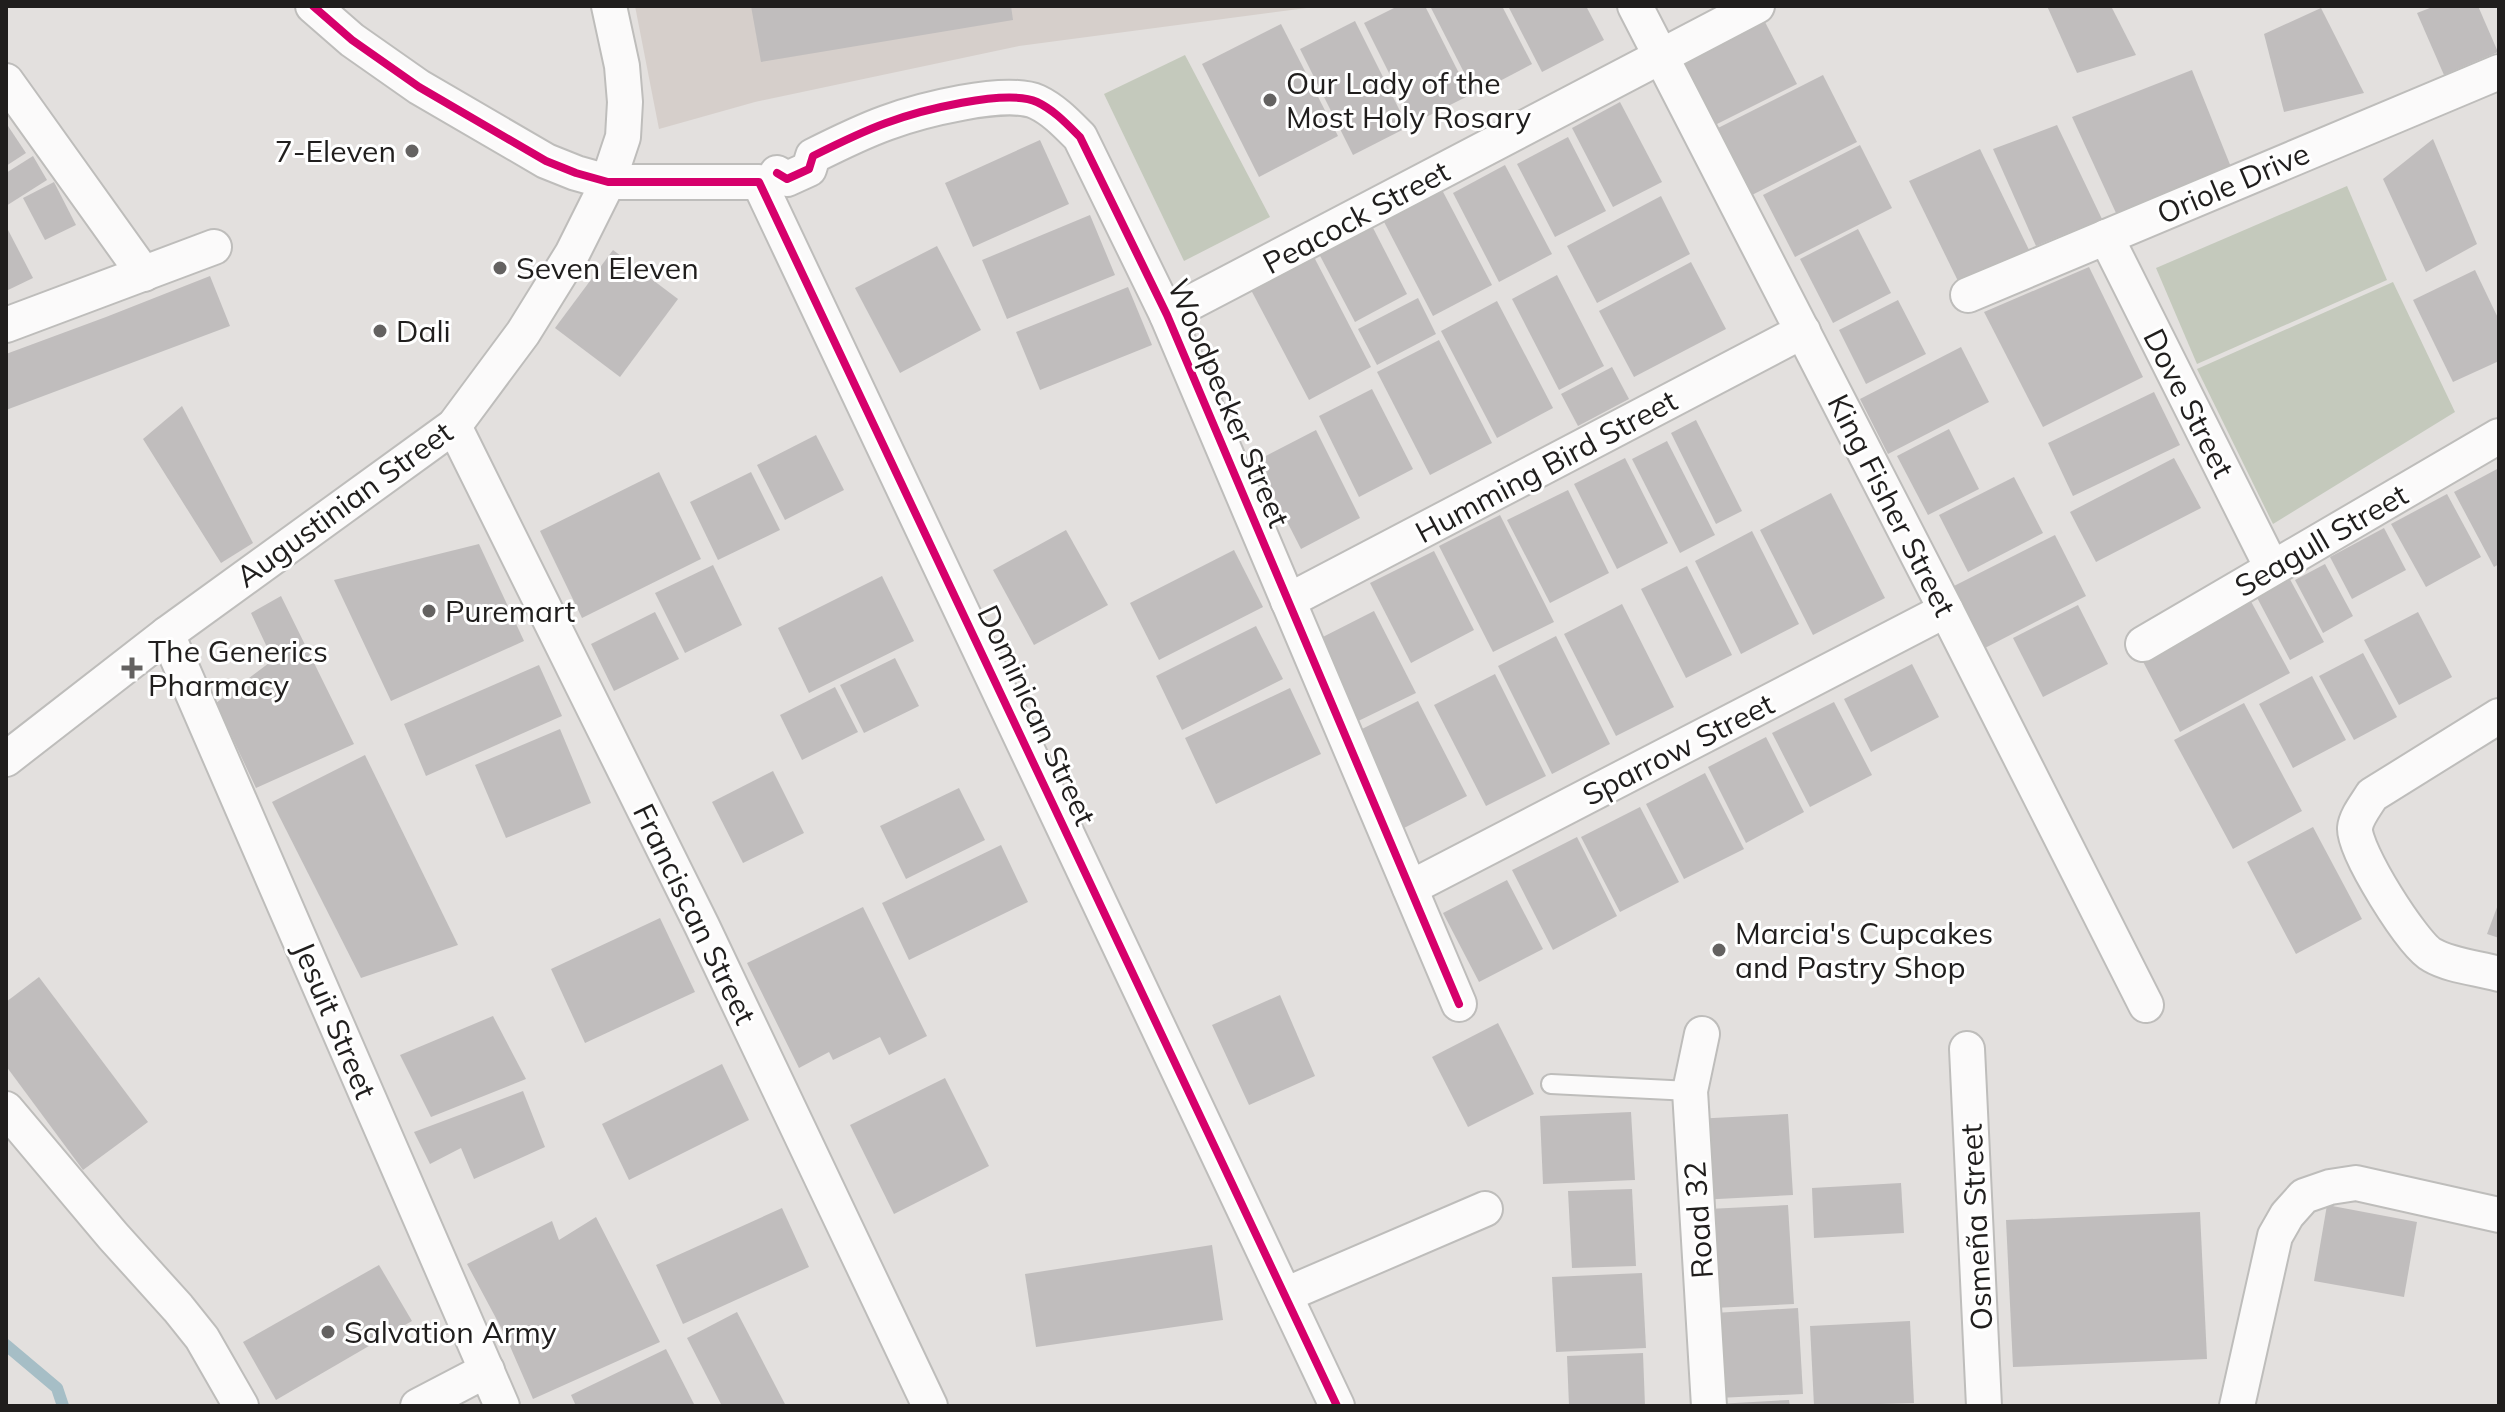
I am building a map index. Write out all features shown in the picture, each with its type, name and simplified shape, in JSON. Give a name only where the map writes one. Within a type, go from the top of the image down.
[{"type":"street","points":[[313,6],[352,40],[419,87],[546,161],[576,173],[608,182],[768,178]]},
{"type":"street","name":"Augustinian Street","points":[[6,758],[167,634],[454,426],[523,333],[572,254],[608,182],[623,137],[625,102],[622,66],[609,6]]},
{"type":"street","name":"King Fisher Street","points":[[1635,6],[2146,1005]]},
{"type":"street","name":"Peacock Street","points":[[1167,315],[1757,6]]},
{"type":"street","name":"Oriole Drive","points":[[1968,295],[2499,72]]},
{"type":"street","points":[[6,81],[144,274]]},
{"type":"street","name":"Woodpecker Street","points":[[768,178],[787,179],[802,173],[809,169],[813,156],[888,122],[931,110],[1010,97],[1035,101],[1057,114],[1080,137],[1167,315],[1459,1004]]},
{"type":"street","name":"Dominican Street","points":[[768,178],[1337,1406]]},
{"type":"street","name":"Dove Street","points":[[2106,237],[2272,568]]},
{"type":"street","points":[[6,325],[214,247]]},
{"type":"street","name":"Humming Bird Street","points":[[1288,601],[1803,331]]},
{"type":"street","name":"Franciscan Street","points":[[454,426],[702,926],[930,1406]]},
{"type":"street","name":"Seagull Street","points":[[2143,644],[2499,436]]},
{"type":"street","name":"Sparrow Street","points":[[1410,888],[1946,610]]},
{"type":"street","name":"Jesuit Street","points":[[167,634],[502,1406]]},
{"type":"street","points":[[2499,716],[2372,795],[2355,829],[2359,849],[2369,869],[2416,940],[2432,955],[2499,974]]},
{"type":"street","name":"Road 32","points":[[1702,1034],[1690,1091],[1709,1406]]},
{"type":"street","name":"Osmeña Street","points":[[1967,1049],[1984,1406]]},
{"type":"street","points":[[6,1109],[202,1338],[241,1406]]},
{"type":"street","points":[[2237,1406],[2275,1236],[2287,1215],[2304,1196],[2330,1187],[2356,1183],[2499,1215]]},
{"type":"street","points":[[1285,1295],[1485,1209]]},
{"type":"street","points":[[418,1406],[487,1370]]},
{"type":"lane","points":[[1551,1084],[1690,1091]]},
{"type":"shaded area","points":[[635,6],[1322,6],[1019,46],[755,102],[659,129]]},
{"type":"shaded area","points":[[1185,55],[1270,217],[1184,261],[1104,94]]},
{"type":"shaded area","points":[[2347,186],[2387,280],[2197,364],[2156,268]]},
{"type":"shaded area","points":[[2393,282],[2455,412],[2273,524],[2197,369]]},
{"type":"building","points":[[751,6],[1011,6],[1013,20],[761,62]]},
{"type":"building","points":[[1398,6],[1425,6],[1470,95],[1414,123],[1364,23]]},
{"type":"building","points":[[1430,6],[1502,6],[1532,64],[1475,94]]},
{"type":"building","points":[[1508,6],[1586,6],[1604,40],[1542,72]]},
{"type":"building","points":[[2047,6],[2111,6],[2136,55],[2077,73]]},
{"type":"building","points":[[2435,6],[2478,6],[2498,52],[2444,75],[2417,13]]},
{"type":"building","points":[[2321,8],[2364,93],[2284,112],[2264,34]]},
{"type":"building","points":[[1355,21],[1408,127],[1353,155],[1300,49]]},
{"type":"building","points":[[1765,22],[1797,84],[1713,126],[1682,64]]},
{"type":"building","name":"Our Lady of the Most Holy Rosary","points":[[1281,24],[1338,136],[1259,177],[1202,64]]},
{"type":"building","points":[[2192,70],[2231,167],[2116,213],[2072,117]]},
{"type":"building","points":[[1823,75],[1857,142],[1750,196],[1716,129]]},
{"type":"building","points":[[1620,102],[1662,182],[1613,207],[1572,128]]},
{"type":"building","points":[[6,123],[26,153],[6,166]]},
{"type":"building","points":[[2057,125],[2102,219],[2036,246],[1993,149]]},
{"type":"building","points":[[1568,137],[1606,211],[1555,237],[1517,164]]},
{"type":"building","points":[[2433,139],[2477,244],[2426,272],[2383,179]]},
{"type":"building","points":[[1040,140],[1069,204],[973,247],[945,183]]},
{"type":"building","points":[[1860,145],[1892,208],[1795,257],[1763,195]]},
{"type":"building","points":[[1980,149],[2030,252],[1958,281],[1909,181]]},
{"type":"building","points":[[33,156],[47,180],[6,206],[6,173]]},
{"type":"building","points":[[1505,165],[1552,254],[1499,282],[1453,193]]},
{"type":"building","points":[[54,182],[76,225],[45,240],[23,198]]},
{"type":"building","points":[[1441,188],[1492,285],[1433,316],[1382,218]]},
{"type":"building","points":[[1661,196],[1690,254],[1597,303],[1567,246]]},
{"type":"building","points":[[1090,215],[1115,275],[1007,319],[982,260]]},
{"type":"building","points":[[1371,224],[1407,294],[1355,322],[1318,252]]},
{"type":"building","points":[[6,226],[33,278],[6,291]]},
{"type":"building","points":[[1858,229],[1891,293],[1833,323],[1800,259]]},
{"type":"building","points":[[937,246],[981,330],[900,373],[855,288]]},
{"type":"building","points":[[613,250],[678,299],[620,377],[555,328]]},
{"type":"building","points":[[1314,257],[1371,367],[1309,400],[1251,290]]},
{"type":"building","points":[[1691,262],[1726,329],[1634,377],[1599,311]]},
{"type":"building","points":[[2089,267],[2143,377],[2043,427],[1984,312]]},
{"type":"building","points":[[2475,270],[2499,320],[2499,361],[2453,382],[2413,300]]},
{"type":"building","points":[[1557,275],[1604,366],[1559,390],[1512,299]]},
{"type":"building","points":[[210,276],[230,326],[6,410],[6,354]]},
{"type":"building","points":[[1128,287],[1152,345],[1040,390],[1016,332]]},
{"type":"building","points":[[1418,298],[1436,334],[1377,365],[1358,329]]},
{"type":"building","points":[[1898,300],[1926,354],[1866,384],[1839,330]]},
{"type":"building","points":[[1497,301],[1553,408],[1497,438],[1441,331]]},
{"type":"building","points":[[1439,340],[1492,443],[1430,475],[1377,372]]},
{"type":"building","points":[[1961,347],[1989,402],[1888,454],[1860,399]]},
{"type":"building","points":[[1612,367],[1629,399],[1578,426],[1561,394]]},
{"type":"building","points":[[1372,389],[1413,469],[1359,497],[1319,416]]},
{"type":"building","points":[[2154,392],[2180,445],[2073,496],[2048,443]]},
{"type":"building","points":[[182,406],[253,543],[221,563],[143,439]]},
{"type":"building","points":[[1696,420],[1742,511],[1716,524],[1671,433]]},
{"type":"building","points":[[1949,429],[1979,489],[1928,515],[1897,456]]},
{"type":"building","points":[[1316,430],[1360,518],[1301,549],[1256,461]]},
{"type":"building","points":[[816,435],[844,490],[785,520],[757,465]]},
{"type":"building","points":[[1667,441],[1715,535],[1680,553],[1632,459]]},
{"type":"building","points":[[1625,458],[1668,543],[1617,569],[1574,484]]},
{"type":"building","points":[[2174,458],[2201,508],[2096,562],[2070,512]]},
{"type":"building","points":[[2499,468],[2499,564],[2494,567],[2454,492]]},
{"type":"building","points":[[659,472],[701,559],[582,618],[540,531]]},
{"type":"building","points":[[751,472],[780,530],[718,560],[690,502]]},
{"type":"building","points":[[2014,477],[2043,533],[1968,572],[1939,515]]},
{"type":"building","points":[[1568,490],[1609,573],[1550,603],[1507,520]]},
{"type":"building","points":[[1831,493],[1885,598],[1813,635],[1760,530]]},
{"type":"building","points":[[2447,494],[2481,557],[2426,587],[2391,524]]},
{"type":"building","points":[[1500,515],[1554,622],[1493,652],[1439,546]]},
{"type":"building","points":[[2384,528],[2406,570],[2352,599],[2330,557]]},
{"type":"building","points":[[1066,530],[1108,605],[1034,645],[993,570]]},
{"type":"building","points":[[1752,531],[1799,624],[1741,654],[1695,561]]},
{"type":"building","points":[[2055,535],[2086,596],[1983,649],[1952,587]]},
{"type":"building","name":"Puremart","points":[[479,544],[524,641],[391,701],[334,580]]},
{"type":"building","points":[[1234,550],[1263,607],[1159,660],[1130,603]]},
{"type":"building","points":[[1434,551],[1474,630],[1411,663],[1370,583]]},
{"type":"building","points":[[2325,564],[2353,616],[2323,633],[2295,580]]},
{"type":"building","points":[[713,565],[742,625],[685,653],[655,593]]},
{"type":"building","points":[[1687,566],[1732,655],[1686,678],[1641,589]]},
{"type":"building","points":[[2286,572],[2324,642],[2290,660],[2253,590]]},
{"type":"building","points":[[882,576],[914,641],[809,693],[778,628]]},
{"type":"building","points":[[281,596],[354,744],[256,788],[216,703],[273,660],[251,613]]},
{"type":"building","points":[[2248,596],[2290,673],[2180,732],[2139,654]]},
{"type":"building","points":[[1622,604],[1674,707],[1616,736],[1564,634]]},
{"type":"building","points":[[2078,605],[2108,664],[2043,697],[2013,638]]},
{"type":"building","points":[[1374,611],[1416,693],[1350,725],[1309,644]]},
{"type":"building","points":[[655,612],[679,659],[614,691],[591,644]]},
{"type":"building","points":[[2418,612],[2452,677],[2399,705],[2364,640]]},
{"type":"building","points":[[1256,626],[1283,679],[1182,730],[1156,676]]},
{"type":"building","points":[[1556,636],[1610,744],[1552,774],[1498,666]]},
{"type":"building","points":[[2363,653],[2397,717],[2354,740],[2319,676]]},
{"type":"building","points":[[895,658],[919,706],[864,733],[840,685]]},
{"type":"building","points":[[1912,664],[1939,717],[1871,752],[1844,699]]},
{"type":"building","points":[[539,665],[562,716],[426,776],[404,724]]},
{"type":"building","points":[[1495,674],[1546,776],[1486,806],[1434,705]]},
{"type":"building","points":[[2312,676],[2346,740],[2293,768],[2259,704]]},
{"type":"building","points":[[835,687],[858,732],[802,760],[780,715]]},
{"type":"building","points":[[1290,688],[1321,754],[1216,804],[1185,738]]},
{"type":"building","points":[[1418,701],[1467,796],[1404,828],[1356,732]]},
{"type":"building","points":[[1834,702],[1872,775],[1810,807],[1772,733]]},
{"type":"building","points":[[2244,703],[2302,811],[2233,849],[2174,740]]},
{"type":"building","points":[[560,729],[591,803],[506,838],[475,765]]},
{"type":"building","points":[[1766,737],[1804,812],[1746,843],[1708,767]]},
{"type":"building","points":[[365,755],[458,945],[361,978],[272,802]]},
{"type":"building","points":[[773,771],[804,833],[743,863],[712,802]]},
{"type":"building","points":[[1705,773],[1744,849],[1684,879],[1646,804]]},
{"type":"building","points":[[959,788],[985,840],[906,879],[880,826]]},
{"type":"building","points":[[1640,807],[1679,882],[1620,912],[1581,837]]},
{"type":"building","points":[[2313,827],[2362,919],[2296,954],[2247,862]]},
{"type":"building","points":[[1577,837],[1617,916],[1553,950],[1512,870]]},
{"type":"building","points":[[1001,845],[1028,902],[909,960],[882,903]]},
{"type":"building","points":[[1507,880],[1543,949],[1479,982],[1443,913]]},
{"type":"building","points":[[2499,902],[2499,938],[2487,934]]},
{"type":"building","points":[[863,907],[927,1036],[889,1055],[880,1037],[833,1060],[829,1052],[799,1068],[747,963]]},
{"type":"building","points":[[660,918],[695,992],[585,1043],[551,969]]},
{"type":"building","points":[[39,977],[148,1122],[83,1170],[6,1066],[6,1002]]},
{"type":"building","points":[[1280,995],[1315,1076],[1249,1105],[1212,1025]]},
{"type":"building","points":[[493,1016],[526,1079],[431,1117],[400,1055]]},
{"type":"building","points":[[1498,1023],[1534,1094],[1468,1127],[1432,1057]]},
{"type":"building","points":[[722,1064],[749,1120],[629,1180],[602,1124]]},
{"type":"building","points":[[945,1078],[989,1166],[894,1214],[850,1125]]},
{"type":"building","points":[[523,1091],[545,1147],[474,1179],[461,1148],[430,1164],[414,1132]]},
{"type":"building","points":[[1631,1112],[1635,1180],[1543,1184],[1540,1116]]},
{"type":"building","points":[[1788,1114],[1793,1195],[1699,1200],[1694,1119]]},
{"type":"building","points":[[1901,1183],[1904,1233],[1814,1238],[1812,1188]]},
{"type":"building","points":[[1632,1189],[1636,1266],[1572,1268],[1568,1191]]},
{"type":"building","points":[[1788,1205],[1794,1304],[1714,1308],[1708,1209]]},
{"type":"building","points":[[2327,1205],[2417,1222],[2404,1297],[2314,1281]]},
{"type":"building","points":[[782,1208],[809,1267],[683,1324],[656,1265]]},
{"type":"building","points":[[2200,1212],[2207,1359],[2013,1367],[2006,1220]]},
{"type":"building","points":[[596,1217],[660,1342],[533,1399],[505,1335],[467,1264],[552,1221],[559,1240]]},
{"type":"building","points":[[1212,1245],[1223,1320],[1036,1347],[1025,1274]]},
{"type":"building","name":"Salvation Army","points":[[379,1265],[412,1321],[276,1400],[243,1342]]},
{"type":"building","points":[[1642,1273],[1646,1348],[1556,1352],[1552,1277]]},
{"type":"building","points":[[1798,1308],[1803,1394],[1718,1398],[1714,1313]]},
{"type":"building","points":[[737,1312],[786,1406],[722,1406],[687,1338]]},
{"type":"building","points":[[1910,1321],[1914,1403],[1814,1406],[1810,1326]]},
{"type":"building","points":[[666,1349],[695,1406],[576,1406],[571,1395]]},
{"type":"building","points":[[1643,1353],[1645,1406],[1569,1406],[1567,1356]]},
{"type":"building","points":[[1789,1400],[1790,1406],[1717,1404]]},
{"type":"waterway","points":[[6,1345],[57,1388],[63,1406]]},
{"type":"cycle path","points":[[313,6],[352,40],[419,87],[546,161],[576,173],[608,182],[759,182],[1337,1406]]},
{"type":"cycle path","points":[[777,173],[787,179],[809,169],[813,156],[886,123],[940,107],[984,99],[1023,98],[1037,102],[1055,113],[1080,137],[1167,315],[1459,1004]]},
{"type":"place","name":"Our Lady of the Most Holy Rosary","points":[[1270,100]]},
{"type":"place","name":"7-Eleven","points":[[412,151]]},
{"type":"place","name":"Seven Eleven","points":[[500,268]]},
{"type":"place","name":"Dali","points":[[380,331]]},
{"type":"place","name":"Puremart","points":[[429,611]]},
{"type":"place","name":"The Generics Pharmacy","points":[[132,668]]},
{"type":"place","name":"Marcia's Cupcakes and Pastry Shop","points":[[1719,950]]},
{"type":"place","name":"Salvation Army","points":[[328,1332]]}]
